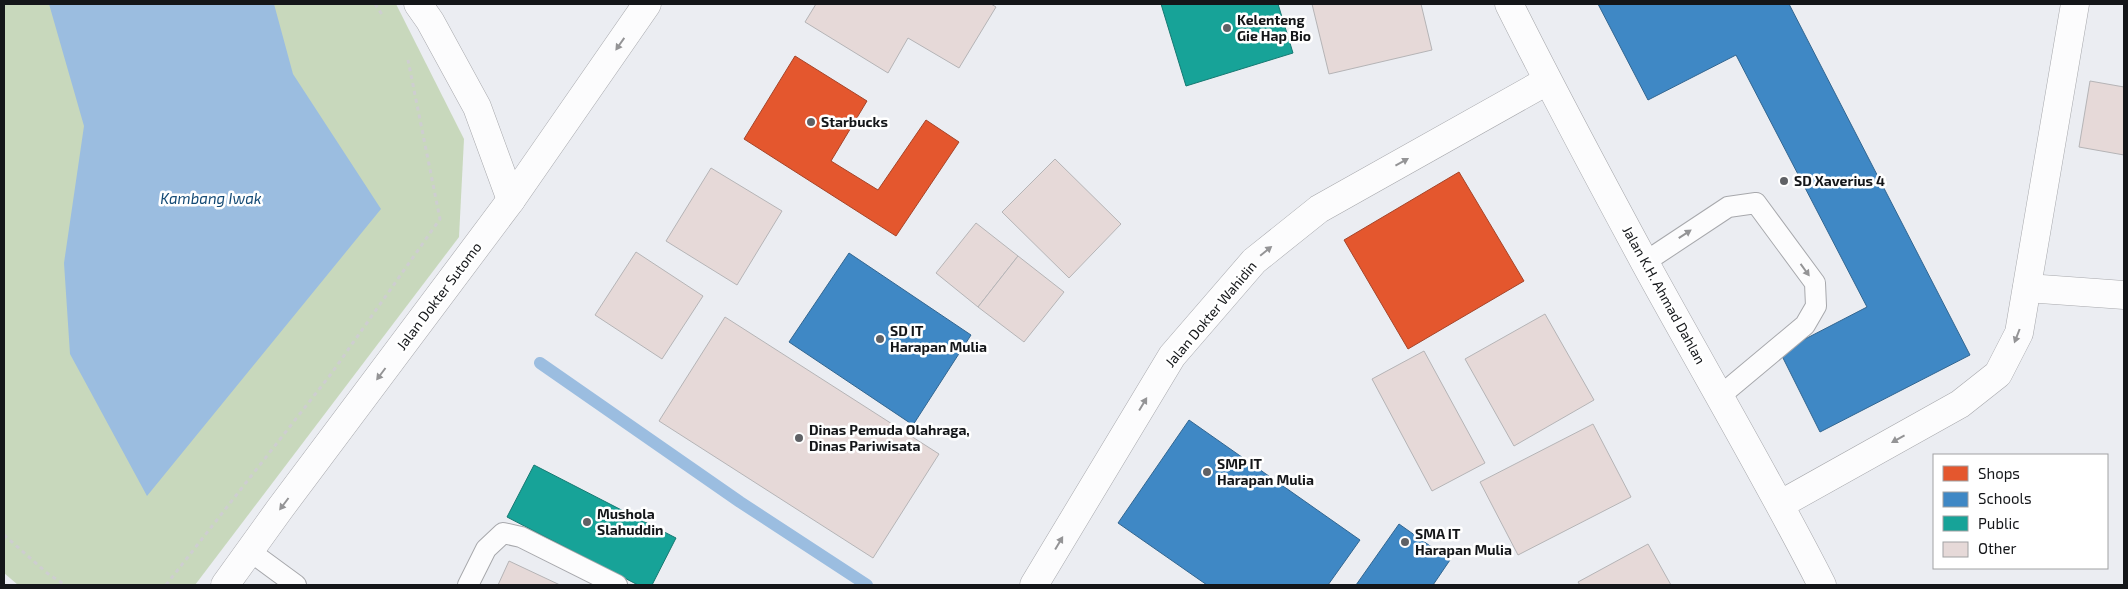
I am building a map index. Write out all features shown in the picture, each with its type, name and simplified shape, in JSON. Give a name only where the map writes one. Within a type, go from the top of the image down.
[{"type":"street","points":[[418,4],[430,21],[478,107],[511,200]]},
{"type":"street","name":"Jalan Dokter Sutomo","points":[[225,585],[511,200],[647,4]]},
{"type":"street","name":"Jalan K.H. Ahmad Dahlan","points":[[1508,4],[1547,81],[1645,262],[1781,504],[1822,585]]},
{"type":"street","points":[[1781,504],[1960,404],[1998,374],[2019,333],[2075,4]]},
{"type":"street","name":"Jalan Dokter Wahidin","points":[[1034,585],[1172,356],[1254,261],[1319,208],[1547,81]]},
{"type":"street","points":[[2027,288],[2124,295]]},
{"type":"lane","points":[[1645,262],[1728,207],[1756,203],[1815,283],[1816,306],[1805,325],[1720,396]]},
{"type":"lane","points":[[468,585],[486,549],[504,533],[521,537],[617,585]]},
{"type":"lane","points":[[251,552],[296,585]]},
{"type":"path","points":[[375,4],[386,20]]},
{"type":"path","points":[[166,585],[331,374],[440,219],[407,52]]},
{"type":"path","points":[[4,535],[64,585]]},
{"type":"green space","points":[[4,4],[396,4],[464,139],[459,237],[195,585],[18,585],[4,573]]},
{"type":"water","name":"Kambang Iwak","points":[[49,4],[274,4],[293,74],[381,209],[147,496],[70,354],[64,263],[84,126]]},
{"type":"building: Shops","points":[[795,56],[867,101],[831,161],[878,190],[926,120],[959,142],[896,236],[744,139]]},
{"type":"building: Shops","points":[[1459,172],[1524,281],[1408,349],[1344,240]]},
{"type":"building: Schools","points":[[1598,4],[1789,4],[1970,355],[1820,432],[1780,352],[1867,307],[1736,55],[1648,100]]},
{"type":"building: Schools","name":"SD IT Harapan Mulia","points":[[849,253],[971,335],[913,425],[789,342]]},
{"type":"building: Schools","name":"SMP IT Harapan Mulia","points":[[1189,420],[1360,540],[1328,585],[1207,585],[1118,523]]},
{"type":"building: Schools","name":"SMA IT Harapan Mulia","points":[[1399,524],[1450,560],[1433,585],[1356,585]]},
{"type":"building: Public","name":"Kelenteng Gie Hap Bio","points":[[1161,4],[1278,4],[1293,53],[1186,86]]},
{"type":"building: Public","points":[[534,465],[676,538],[652,585],[638,585],[507,517]]},
{"type":"building: Other","points":[[816,4],[991,4],[996,7],[959,68],[908,38],[888,73],[805,22]]},
{"type":"building: Other","points":[[1312,4],[1421,4],[1432,50],[1329,74]]},
{"type":"building: Other","points":[[2090,81],[2124,87],[2124,155],[2079,147]]},
{"type":"building: Other","points":[[1055,159],[1121,224],[1069,278],[1002,212]]},
{"type":"building: Other","points":[[711,168],[782,211],[737,285],[666,241]]},
{"type":"building: Other","points":[[976,223],[1018,256],[978,307],[936,273]]},
{"type":"building: Other","points":[[636,252],[703,296],[662,359],[595,315]]},
{"type":"building: Other","points":[[1018,256],[1064,292],[1024,342],[978,307]]},
{"type":"building: Other","points":[[1545,314],[1594,400],[1514,446],[1465,359]]},
{"type":"building: Other","name":"Dinas Pemuda Olahraga, Dinas Pariwisata","points":[[725,317],[939,454],[873,558],[659,421]]},
{"type":"building: Other","points":[[1424,351],[1485,463],[1432,491],[1372,379]]},
{"type":"building: Other","points":[[1593,424],[1631,497],[1518,555],[1480,482]]},
{"type":"building: Other","points":[[1648,544],[1671,585],[1580,585],[1578,582]]},
{"type":"building: Other","points":[[509,561],[560,585],[498,585]]},
{"type":"waterway","points":[[540,363],[740,502],[867,585]]},
{"type":"place","name":"Kelenteng Gie Hap Bio","points":[[1227,28]]},
{"type":"place","name":"Starbucks","points":[[811,122]]},
{"type":"place","name":"SD Xaverius 4","points":[[1784,181]]},
{"type":"place","name":"SD IT Harapan Mulia","points":[[880,339]]},
{"type":"place","name":"Dinas Pemuda Olahraga, Dinas Pariwisata","points":[[799,438]]},
{"type":"place","name":"SMP IT Harapan Mulia","points":[[1207,472]]},
{"type":"place","name":"Mushola Slahuddin","points":[[587,522]]},
{"type":"place","name":"SMA IT Harapan Mulia","points":[[1405,542]]}]
